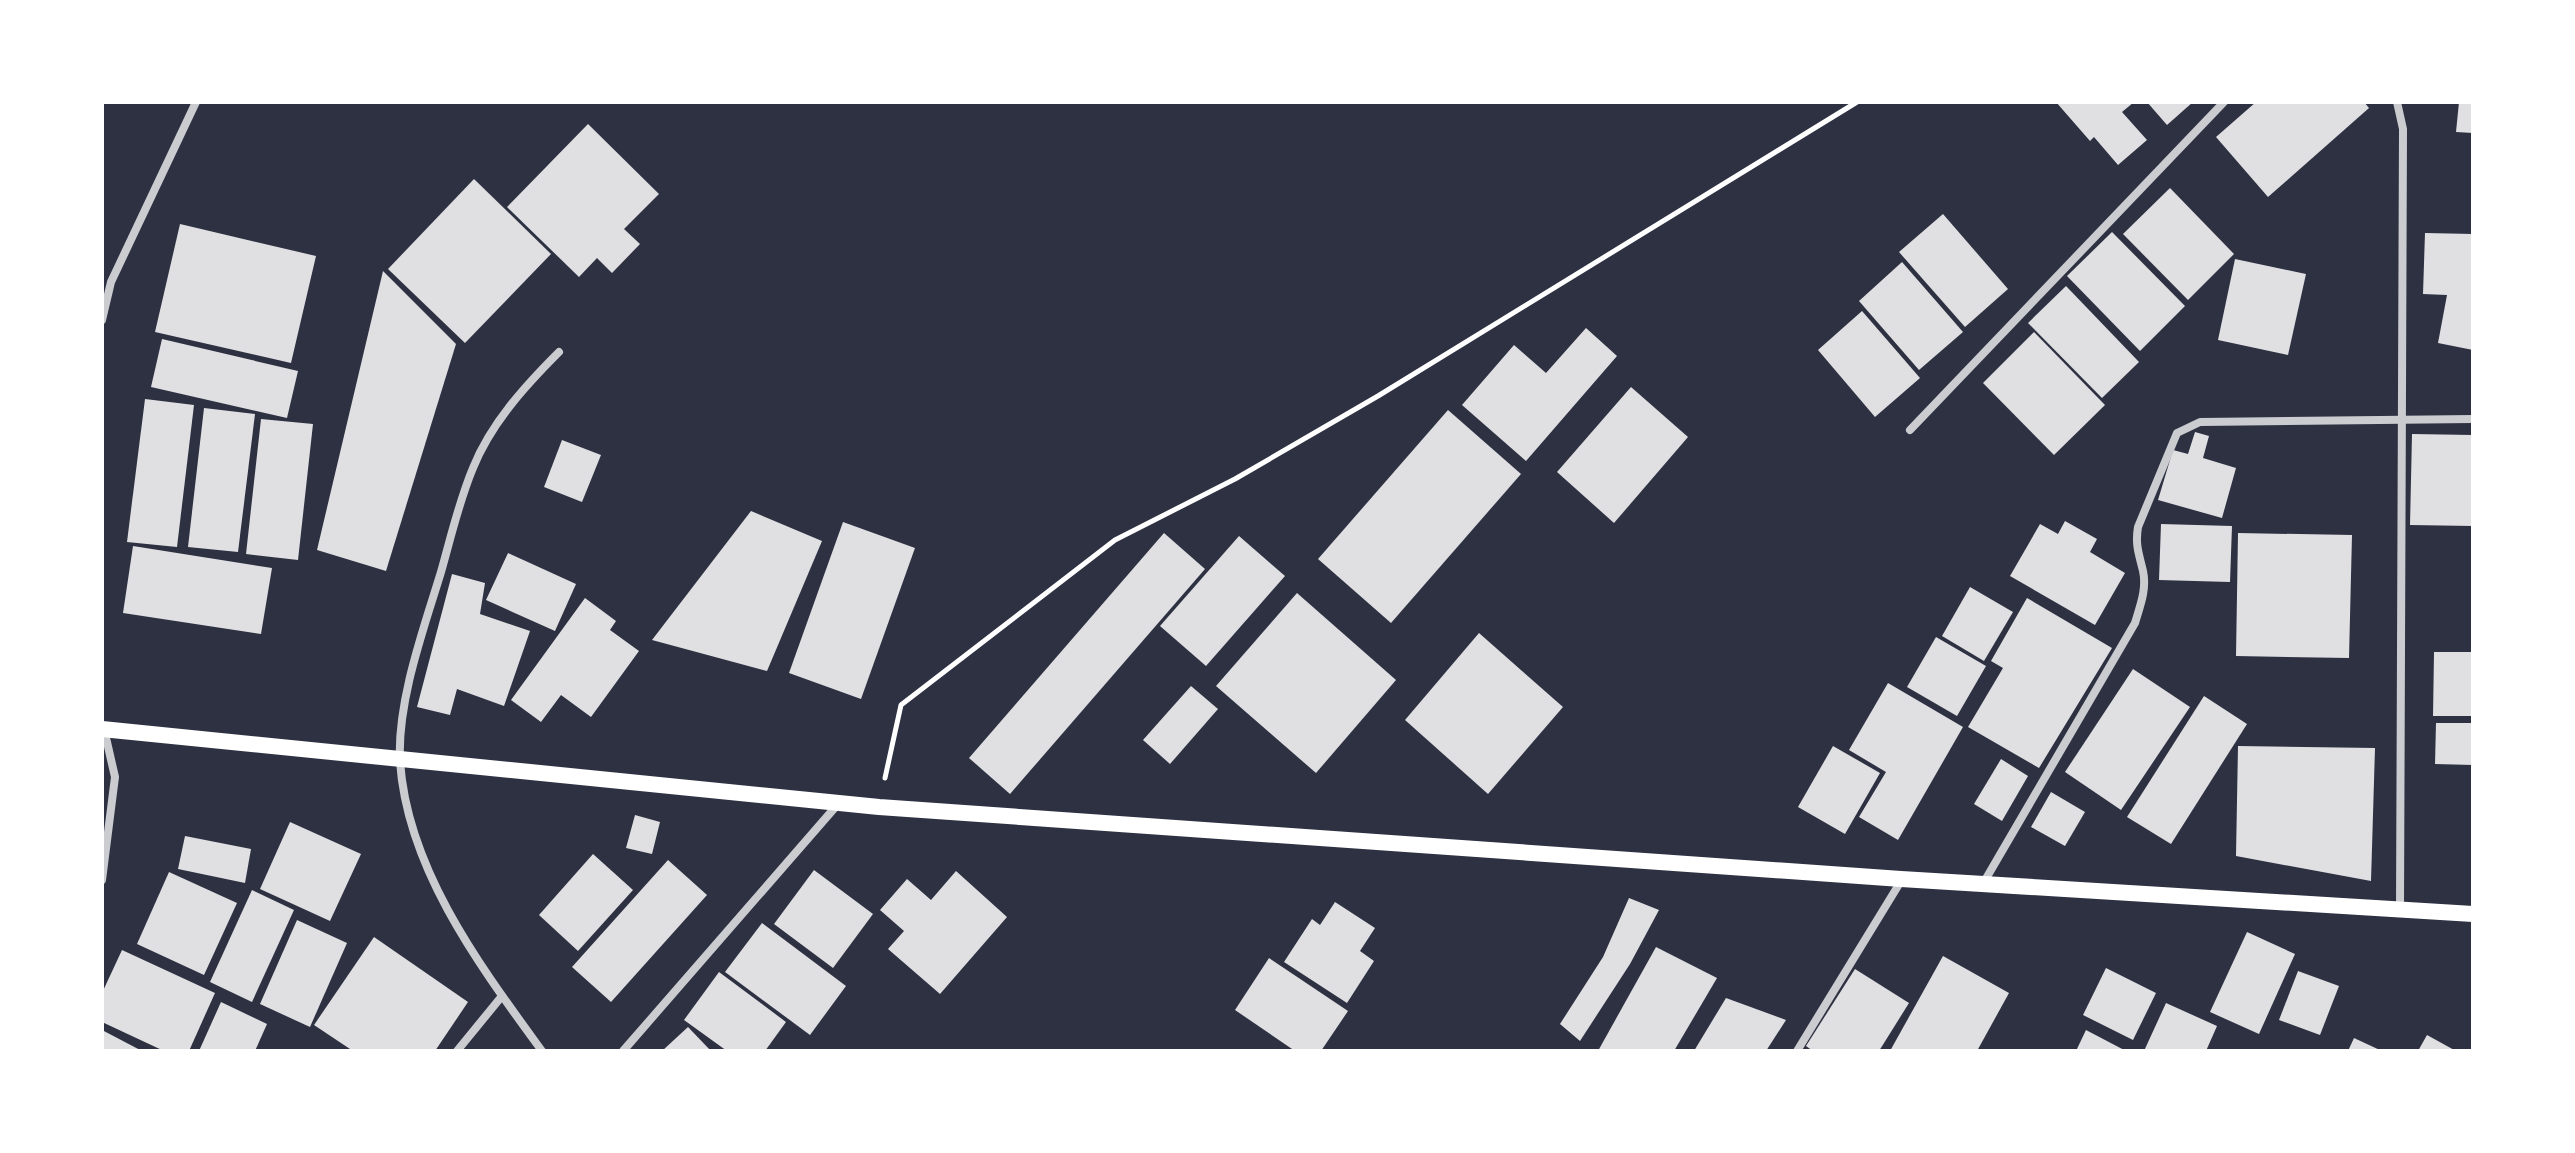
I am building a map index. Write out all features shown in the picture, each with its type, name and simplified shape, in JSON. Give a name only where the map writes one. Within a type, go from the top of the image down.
[{"type":"main road","points":[[103,728],[879,807],[1901,879],[2473,914]]},
{"type":"street","points":[[102,320],[111,282],[196,102]]},
{"type":"street","points":[[1910,430],[2224,102]]},
{"type":"street","points":[[2397,102],[2403,129],[2400,910]]},
{"type":"street","points":[[542,1051],[502,996],[428,873],[413,829],[400,760],[416,655],[474,466],[505,413],[559,352]]},
{"type":"street","points":[[1984,882],[2135,623],[2144,596],[2144,573],[2135,542],[2138,527],[2177,433],[2200,422],[2473,419]]},
{"type":"street","points":[[102,880],[115,777],[103,728]]},
{"type":"street","points":[[623,1051],[785,868],[838,803]]},
{"type":"street","points":[[1797,1051],[1901,879]]},
{"type":"street","points":[[457,1051],[502,996]]},
{"type":"path","points":[[879,807],[901,705],[1115,540],[1235,479],[1378,396],[1857,102]]},
{"type":"building","points":[[2056,102],[2134,102],[2122,112],[2147,140],[2118,165],[2094,137],[2090,141]]},
{"type":"building","points":[[2147,102],[2193,102],[2167,125]]},
{"type":"building","points":[[2256,102],[2364,102],[2369,108],[2268,197],[2216,137]]},
{"type":"building","points":[[2459,102],[2473,102],[2473,133],[2456,132]]},
{"type":"building","points":[[588,124],[659,194],[624,229],[640,244],[612,273],[597,258],[579,277],[507,207]]},
{"type":"building","points":[[474,179],[551,254],[465,343],[388,269]]},
{"type":"building","points":[[2170,188],[2234,254],[2188,300],[2123,234]]},
{"type":"building","points":[[1943,214],[2008,289],[1965,327],[1899,252]]},
{"type":"building","points":[[180,224],[316,256],[291,363],[155,332]]},
{"type":"building","points":[[2112,232],[2185,306],[2140,351],[2067,276]]},
{"type":"building","points":[[2425,233],[2473,234],[2473,350],[2438,343],[2447,295],[2423,294]]},
{"type":"building","points":[[2235,259],[2306,274],[2288,355],[2218,340]]},
{"type":"building","points":[[1902,262],[1963,332],[1919,370],[1859,301]]},
{"type":"building","points":[[383,271],[456,344],[386,571],[317,550]]},
{"type":"building","points":[[2066,286],[2139,362],[2102,398],[2028,323]]},
{"type":"building","points":[[1862,311],[1920,378],[1875,417],[1818,350]]},
{"type":"building","points":[[1586,328],[1617,356],[1526,461],[1462,405],[1514,345],[1546,373]]},
{"type":"building","points":[[2034,332],[2105,405],[2054,455],[1983,383]]},
{"type":"building","points":[[162,339],[298,371],[287,418],[151,387]]},
{"type":"building","points":[[1631,387],[1688,437],[1614,523],[1557,472]]},
{"type":"building","points":[[145,399],[194,405],[177,547],[127,542]]},
{"type":"building","points":[[204,408],[255,414],[238,552],[188,547]]},
{"type":"building","points":[[1448,410],[1521,474],[1391,623],[1318,559]]},
{"type":"building","points":[[261,419],[313,424],[298,560],[246,554]]},
{"type":"building","points":[[2195,432],[2209,436],[2203,458],[2236,468],[2222,518],[2158,500],[2173,450],[2188,454]]},
{"type":"building","points":[[2412,434],[2473,435],[2473,526],[2410,525]]},
{"type":"building","points":[[562,440],[601,455],[582,502],[544,487]]},
{"type":"building","points":[[751,511],[822,541],[767,671],[652,640]]},
{"type":"building","points":[[2065,521],[2097,539],[2090,552],[2125,573],[2095,625],[2010,576],[2040,524],[2058,534]]},
{"type":"building","points":[[843,522],[915,548],[861,699],[789,673]]},
{"type":"building","points":[[2161,524],[2232,526],[2230,582],[2159,580]]},
{"type":"building","points":[[1164,533],[1205,569],[1010,794],[969,758]]},
{"type":"building","points":[[2238,533],[2352,535],[2349,658],[2236,656]]},
{"type":"building","points":[[1239,536],[1285,576],[1206,666],[1160,626]]},
{"type":"building","points":[[133,546],[272,568],[261,634],[123,613]]},
{"type":"building","points":[[508,553],[576,584],[555,631],[486,600]]},
{"type":"building","points":[[452,574],[485,583],[480,614],[530,631],[504,706],[457,689],[450,715],[417,707]]},
{"type":"building","points":[[1970,587],[2013,612],[1984,661],[1942,636]]},
{"type":"building","points":[[1297,593],[1396,680],[1316,773],[1216,686]]},
{"type":"building","points":[[585,598],[616,621],[610,630],[639,651],[591,717],[561,695],[541,722],[511,700]]},
{"type":"building","points":[[2027,598],[2112,648],[2039,768],[1968,727],[2003,668],[1991,661]]},
{"type":"building","points":[[1479,633],[1563,707],[1488,794],[1405,720]]},
{"type":"building","points":[[1936,637],[1986,666],[1957,716],[1907,687]]},
{"type":"building","points":[[2434,652],[2473,652],[2473,716],[2433,716]]},
{"type":"building","points":[[2133,669],[2190,707],[2121,810],[2065,772]]},
{"type":"building","points":[[1888,683],[1963,727],[1898,840],[1859,817],[1886,772],[1849,750]]},
{"type":"building","points":[[1191,686],[1218,709],[1170,764],[1143,740]]},
{"type":"building","points":[[2204,696],[2247,724],[2171,844],[2127,817]]},
{"type":"building","points":[[2436,723],[2473,723],[2473,765],[2435,764]]},
{"type":"building","points":[[1833,746],[1880,773],[1845,834],[1798,807]]},
{"type":"building","points":[[2238,746],[2375,748],[2371,881],[2236,856]]},
{"type":"building","points":[[2001,759],[2028,776],[2002,821],[1974,804]]},
{"type":"building","points":[[2051,792],[2085,812],[2065,846],[2031,827]]},
{"type":"building","points":[[635,815],[660,822],[652,854],[626,848]]},
{"type":"building","points":[[290,822],[361,854],[330,921],[260,889]]},
{"type":"building","points":[[185,836],[251,849],[245,883],[178,869]]},
{"type":"building","points":[[593,854],[633,890],[578,951],[539,915]]},
{"type":"building","points":[[668,860],[707,895],[611,1002],[572,967]]},
{"type":"building","points":[[814,870],[873,914],[833,968],[774,924]]},
{"type":"building","points":[[956,871],[1007,917],[940,994],[888,949],[904,931],[880,910],[907,879],[931,900]]},
{"type":"building","points":[[169,872],[237,903],[204,975],[137,944]]},
{"type":"building","points":[[252,890],[294,910],[252,1002],[210,982]]},
{"type":"building","points":[[1629,898],[1659,910],[1630,964],[1580,1041],[1560,1024],[1603,957]]},
{"type":"building","points":[[1335,902],[1375,928],[1360,951],[1374,961],[1347,1003],[1284,962],[1312,919],[1320,925]]},
{"type":"building","points":[[297,920],[347,943],[310,1027],[260,1004]]},
{"type":"building","points":[[762,923],[846,986],[810,1035],[725,972]]},
{"type":"building","points":[[2247,932],[2295,954],[2259,1034],[2210,1012]]},
{"type":"building","points":[[374,937],[468,1002],[435,1051],[353,1051],[314,1025]]},
{"type":"building","points":[[1656,947],[1717,978],[1674,1051],[1598,1051]]},
{"type":"building","points":[[122,950],[215,993],[189,1051],[164,1051],[102,1022],[102,993]]},
{"type":"building","points":[[1943,956],[2009,993],[1977,1051],[1890,1051]]},
{"type":"building","points":[[1269,958],[1348,1011],[1321,1051],[1295,1051],[1235,1010]]},
{"type":"building","points":[[2106,968],[2156,993],[2133,1040],[2083,1015]]},
{"type":"building","points":[[1855,969],[1909,1003],[1879,1051],[1813,1051],[1806,1046]]},
{"type":"building","points":[[2298,971],[2339,986],[2320,1035],[2279,1020]]},
{"type":"building","points":[[719,972],[786,1022],[765,1051],[727,1051],[684,1020]]},
{"type":"building","points":[[1726,998],[1786,1020],[1766,1051],[1694,1051]]},
{"type":"building","points":[[221,1002],[267,1024],[255,1051],[199,1051]]},
{"type":"building","points":[[2166,1003],[2217,1026],[2206,1051],[2144,1051]]},
{"type":"building","points":[[688,1027],[711,1051],[662,1051]]},
{"type":"building","points":[[102,1030],[142,1051],[102,1051]]},
{"type":"building","points":[[2086,1030],[2126,1051],[2076,1051]]},
{"type":"building","points":[[2427,1035],[2456,1051],[2418,1051]]},
{"type":"building","points":[[2354,1038],[2382,1051],[2348,1051]]}]
